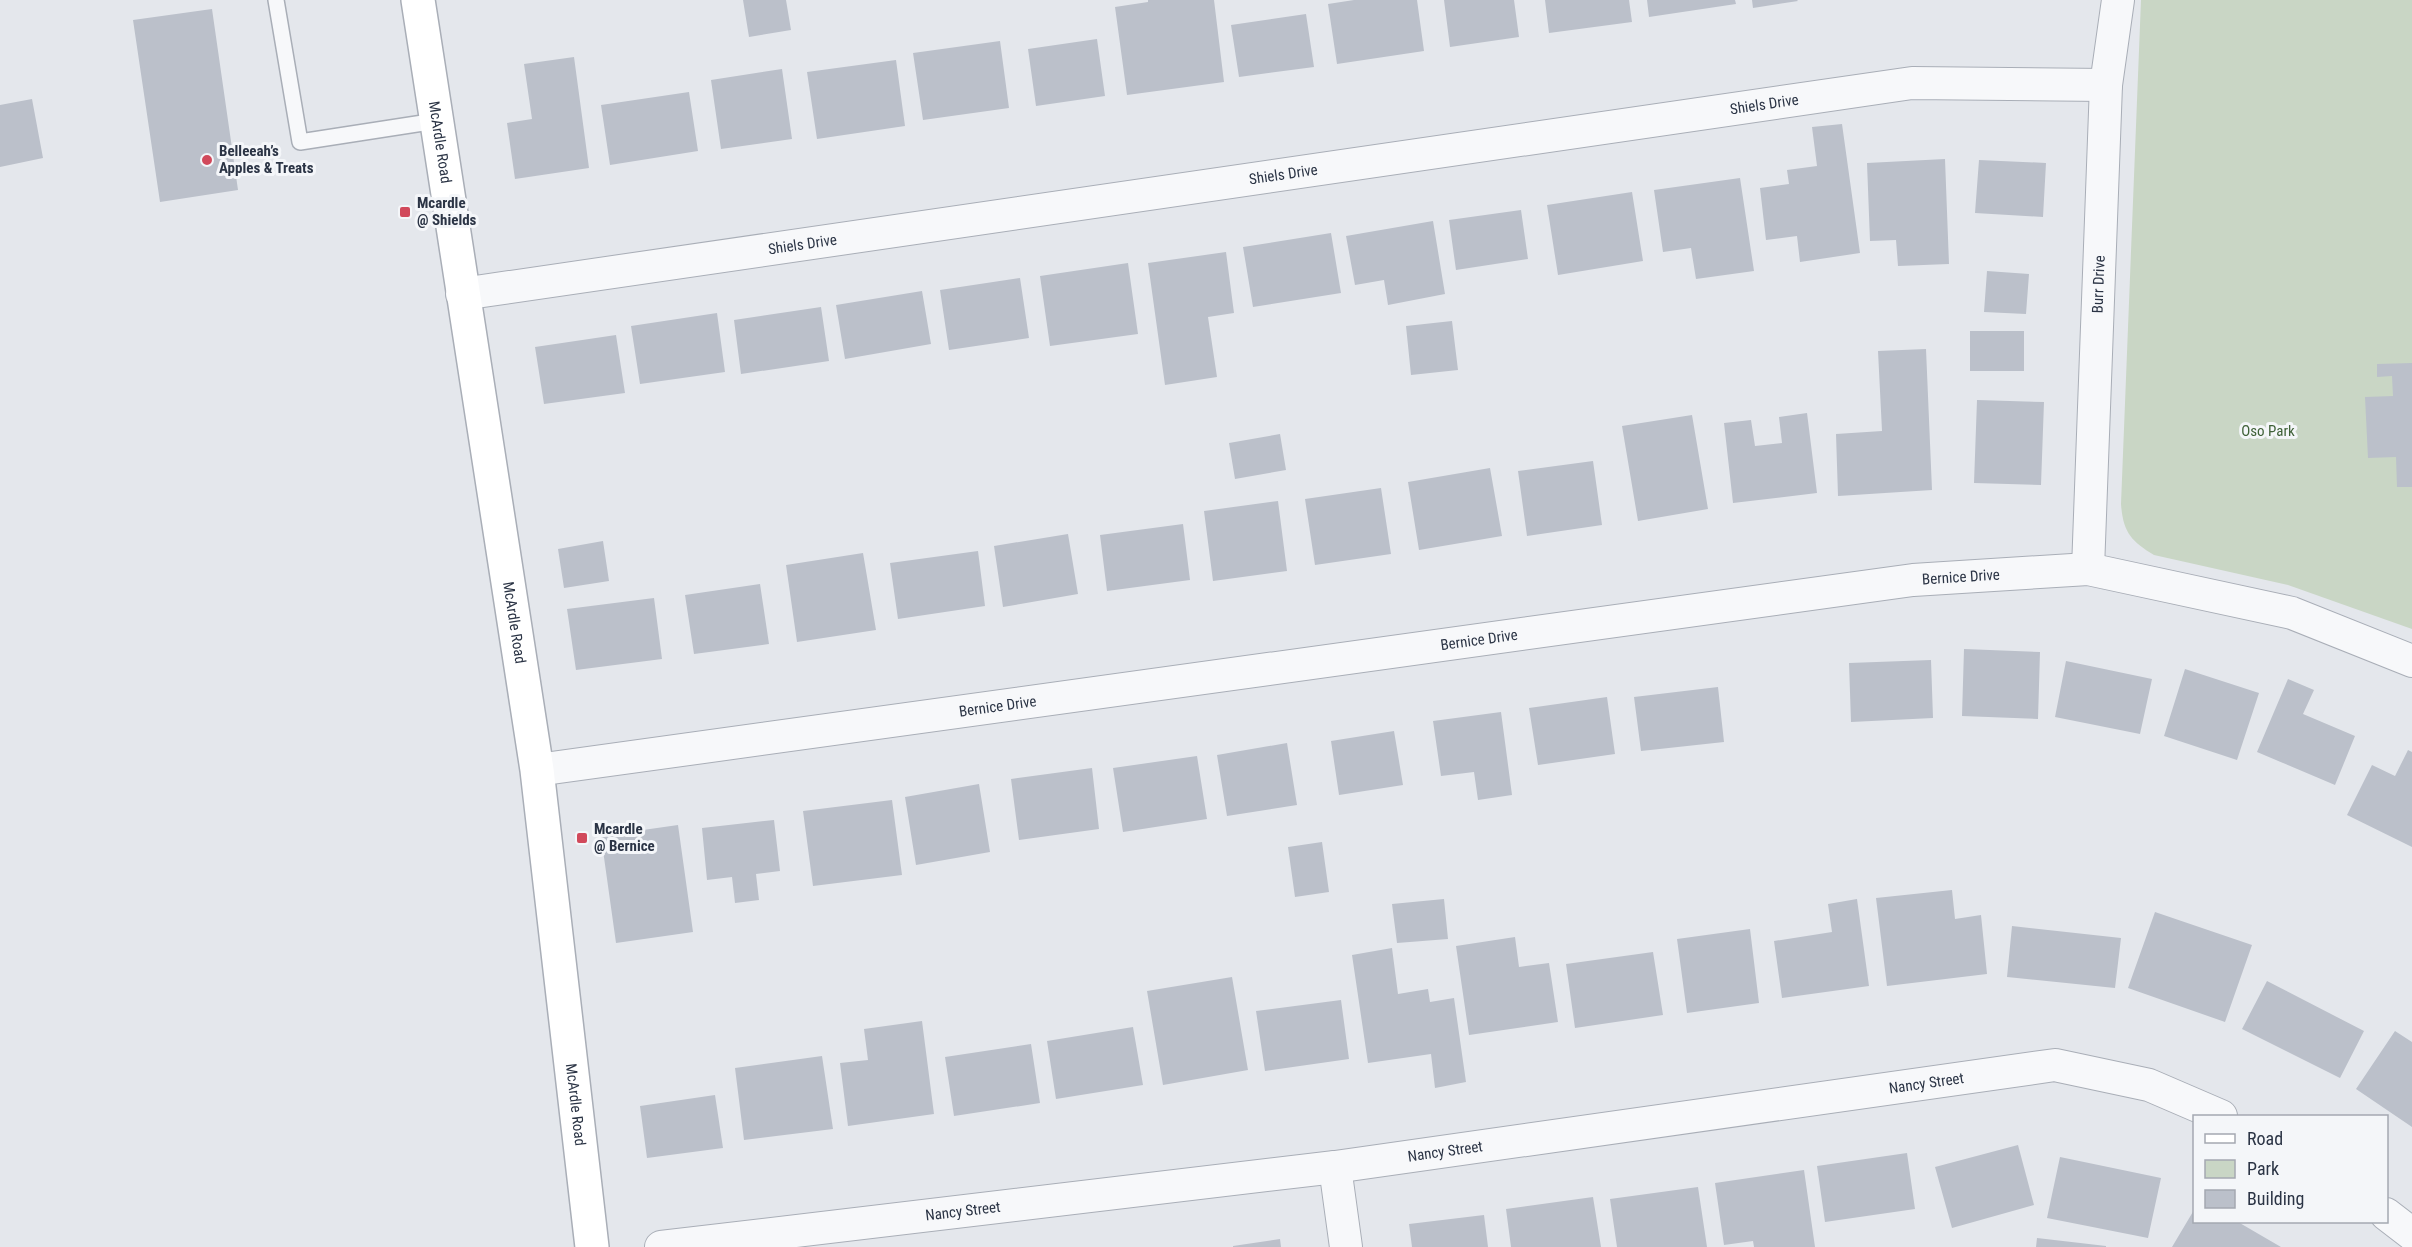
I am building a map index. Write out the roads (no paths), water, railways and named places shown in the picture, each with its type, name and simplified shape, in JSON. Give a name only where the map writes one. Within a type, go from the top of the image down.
[{"type":"main road","name":"McArdle Road","points":[[418,0],[537,770],[592,1247]]},
{"type":"street","name":"Burr Drive","points":[[2088,568],[2106,85],[2118,0]]},
{"type":"street","name":"Shiels Drive","points":[[462,294],[1912,83],[2106,85]]},
{"type":"street","name":"Bernice Drive","points":[[537,770],[1912,580],[2088,568],[2292,613],[2412,661]]},
{"type":"street","name":"Nancy Street","points":[[661,1247],[1335,1167],[2055,1065],[2149,1085],[2219,1115]]},
{"type":"street","points":[[1335,1167],[1346,1247]]},
{"type":"lane","points":[[276,0],[300,142],[436,121]]},
{"type":"place","name":"Belleeah’s Apples & Treats","points":[[207,160]]},
{"type":"place","name":"Mcardle @ Shields","points":[[405,212]]},
{"type":"place","name":"Mcardle @ Bernice","points":[[582,838]]},
{"type":"park label","name":"Oso Park","points":[[2268,431]]}]
